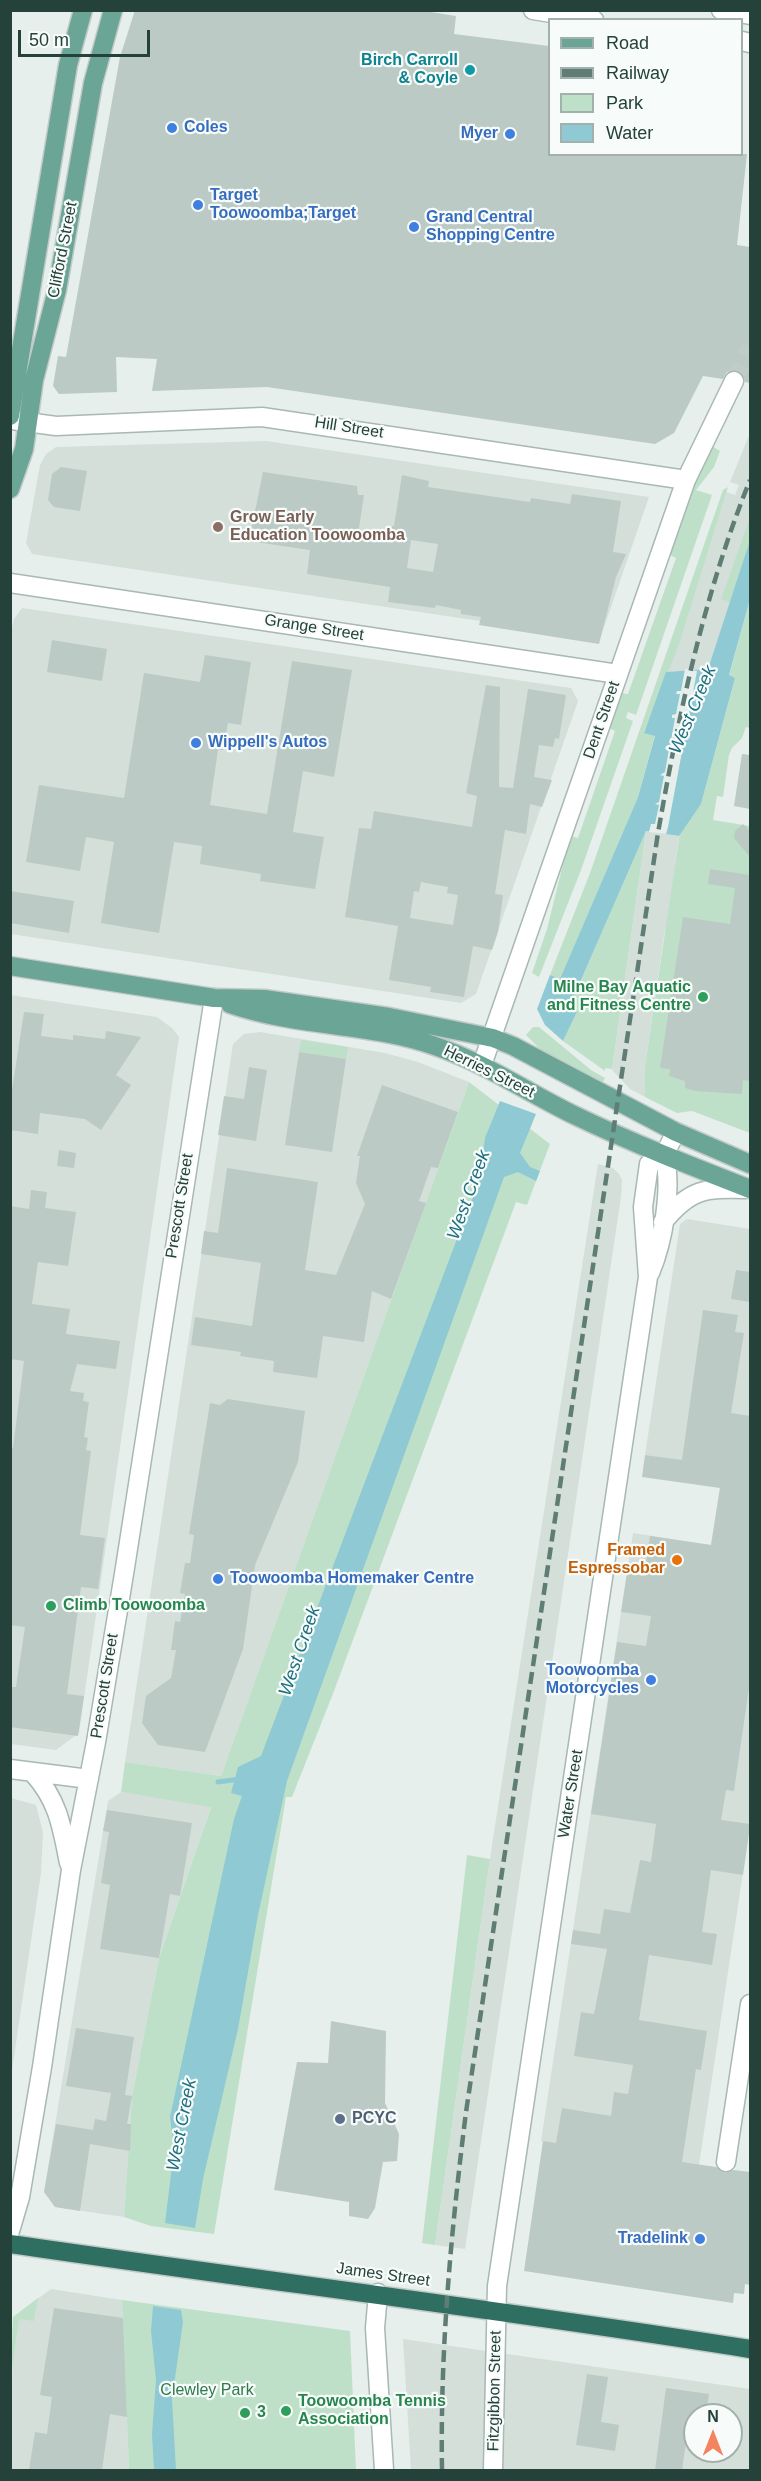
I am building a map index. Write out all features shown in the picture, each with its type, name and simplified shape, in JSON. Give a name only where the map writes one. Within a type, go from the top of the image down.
[{"type":"highway","name":"James Street","points":[[10,2244],[257,2280],[378,2294],[750,2349]]},
{"type":"main road","name":"Clifford Street","points":[[10,489],[19,467],[12,396],[68,65],[83,10]]},
{"type":"main road","name":"Clifford Street","points":[[16,420],[34,380],[57,290],[93,83],[113,10]]},
{"type":"main road","name":"Herries Street","points":[[10,966],[214,998],[264,999],[389,1017],[493,1038],[513,1046],[676,1132],[750,1164]]},
{"type":"main road","name":"Herries Street","points":[[214,998],[260,1014],[377,1033],[433,1045],[482,1065],[573,1114],[664,1155],[750,1189]]},
{"type":"street","points":[[533,10],[589,16]]},
{"type":"street","points":[[721,10],[741,16]]},
{"type":"street","name":"Dent Street","points":[[482,1065],[686,480],[734,381]]},
{"type":"street","name":"Hill Street","points":[[16,420],[56,426],[262,417],[686,480]]},
{"type":"street","name":"Grange Street","points":[[10,583],[618,674]]},
{"type":"street","name":"Prescott Street","points":[[10,2231],[20,2197],[71,1870],[124,1574],[214,998]]},
{"type":"street","name":"Water Street","points":[[496,2311],[497,2286],[648,1277],[643,1207],[649,1164],[664,1155],[676,1132]]},
{"type":"street","name":"Water Street","points":[[648,1277],[660,1250],[669,1173],[664,1155]]},
{"type":"street","points":[[663,1222],[684,1199],[693,1193],[724,1188],[750,1189]]},
{"type":"street","points":[[10,1768],[89,1779]]},
{"type":"street","points":[[33,1773],[48,1789],[56,1806],[71,1870]]},
{"type":"street","points":[[726,2162],[750,2004]]},
{"type":"street","points":[[378,2294],[375,2328],[384,2470]]},
{"type":"street","name":"Fitzgibbon Street","points":[[493,2470],[496,2311]]},
{"type":"shaded area","points":[[750,433],[750,540],[708,670],[666,672],[680,642],[726,492],[735,495],[739,485],[730,482]]},
{"type":"shaded area","points":[[266,441],[649,497],[600,639],[32,554],[26,543],[40,465],[46,454],[56,447]]},
{"type":"shaded area","name":"Wippell's Autos","points":[[22,608],[571,688],[578,701],[476,994],[461,1003],[11,934],[10,637],[14,619]]},
{"type":"shaded area","points":[[750,826],[750,918],[665,929],[645,1066],[645,1097],[630,1089],[612,1070],[646,831],[679,836],[675,864]]},
{"type":"shaded area","points":[[10,995],[157,1017],[172,1028],[179,1037],[79,1733],[56,1750],[11,1744]]},
{"type":"shaded area","points":[[260,1032],[385,1053],[418,1062],[469,1082],[221,1776],[125,1762],[233,1044],[244,1034]]},
{"type":"shaded area","points":[[598,1164],[613,1168],[619,1174],[622,1180],[621,1197],[465,2249],[435,2245],[492,1845]]},
{"type":"shaded area","points":[[687,1219],[750,1229],[750,1826],[699,2165],[541,2141],[633,1533],[711,1545],[723,1467],[645,1455],[680,1224]]},
{"type":"shaded area","points":[[121,1792],[211,1806],[159,1958],[132,2096],[124,2217],[55,2207],[44,2192],[108,1801]]},
{"type":"shaded area","points":[[11,1798],[36,1805],[43,1832],[41,1873],[11,2077]]},
{"type":"shaded area","points":[[51,2289],[122,2300],[129,2470],[11,2470],[13,2317]]},
{"type":"shaded area","points":[[403,2339],[750,2389],[750,2470],[411,2470]]},
{"type":"green space","points":[[712,446],[720,451],[714,467],[696,490],[712,495],[636,715],[628,712],[626,718],[633,721],[581,870],[539,977],[532,973],[547,929],[567,848],[571,836],[578,838],[615,731],[609,728],[621,693],[628,694],[676,558],[670,555],[692,490]]},
{"type":"green space","points":[[728,487],[680,642],[644,732],[655,735],[638,797],[560,980],[550,975],[590,873],[723,490]]},
{"type":"green space","points":[[750,518],[750,540],[730,602],[721,599]]},
{"type":"green space","name":"Milne Bay Aquatic and Fitness Centre","points":[[750,599],[750,728],[746,727],[742,738],[732,748],[729,755],[723,797],[717,796],[713,820],[750,826],[750,1133],[692,1111],[677,1113],[645,1097],[645,1066],[680,832],[701,804],[735,678],[729,676]]},
{"type":"green space","points":[[646,831],[612,1069],[605,1068],[605,1071],[563,1041],[577,1012],[571,1003]]},
{"type":"green space","points":[[533,1027],[539,1027],[591,1070],[605,1078],[603,1082],[540,1049],[526,1035]]},
{"type":"green space","points":[[301,1040],[348,1047],[346,1059],[299,1052]]},
{"type":"green space","points":[[469,1082],[550,1144],[527,1205],[516,1202],[334,1691],[292,1797],[286,1797],[214,2234],[151,2226],[124,2217],[132,2096],[159,1958],[211,1807],[121,1792],[125,1762],[221,1776]]},
{"type":"green space","points":[[467,1855],[490,1859],[435,2245],[422,2243]]},
{"type":"green space","points":[[38,2298],[34,2321],[19,2319],[11,2375],[13,2317]]},
{"type":"green space","name":"Clewley Park","points":[[122,2300],[350,2331],[356,2470],[129,2470]]},
{"type":"water","name":"West Creek","points":[[750,540],[750,599],[729,675],[735,678],[701,804],[679,836],[646,831],[571,1003],[577,1012],[563,1041],[545,1025],[537,1009],[550,975],[560,979],[638,797],[655,736],[644,733],[666,672],[708,669]]},
{"type":"water","name":"West Creek","points":[[500,1101],[536,1114],[520,1153],[530,1167],[540,1171],[536,1181],[518,1172],[504,1177],[287,1781],[258,1915],[238,2029],[203,2179],[195,2228],[165,2223],[174,2150],[170,2117],[234,1819],[242,1796],[231,1793],[238,1767],[261,1756],[479,1181],[485,1138]]},
{"type":"water","points":[[153,2306],[181,2310],[183,2322],[172,2399],[176,2470],[154,2470],[152,2434],[156,2380],[151,2331]]},
{"type":"pier","points":[[685,669],[697,671],[668,827],[666,834],[649,832],[651,824],[655,824],[659,805],[655,804],[659,802],[664,776],[660,775],[665,772],[669,749],[665,749],[666,746],[670,746],[675,718],[672,718],[672,715],[676,714],[680,694],[676,694],[677,691],[681,691]]},
{"type":"building","name":"Grand Central Shopping Centre","points":[[135,10],[418,10],[456,16],[454,34],[548,46],[548,156],[743,156],[747,154],[737,245],[750,247],[750,383],[745,382],[743,374],[734,370],[727,372],[723,379],[703,376],[674,433],[655,444],[267,387],[152,391],[157,359],[116,357],[117,392],[59,394],[53,386],[58,356],[66,357],[120,57]]},
{"type":"building","points":[[61,467],[87,471],[80,511],[54,507],[48,500],[52,474]]},
{"type":"building","points":[[263,472],[357,486],[358,495],[364,495],[358,535],[389,539],[391,526],[394,526],[402,475],[429,481],[428,487],[530,502],[531,498],[570,504],[572,494],[621,501],[613,552],[626,554],[616,577],[599,644],[479,625],[481,617],[461,614],[461,610],[436,605],[435,608],[388,602],[390,587],[307,574],[310,550],[249,541]],"holes":[[[411,540],[438,544],[433,572],[407,568]]]},
{"type":"building","points":[[52,640],[107,649],[102,681],[47,672]]},
{"type":"building","points":[[205,655],[251,662],[241,725],[228,723],[223,750],[218,750],[210,805],[267,814],[292,661],[352,670],[334,777],[303,771],[293,832],[324,837],[315,889],[260,881],[261,874],[200,864],[202,846],[174,842],[159,933],[101,923],[114,842],[86,837],[80,871],[26,862],[39,785],[124,798],[144,673],[200,682]]},
{"type":"building","points":[[486,685],[500,687],[499,787],[513,788],[528,689],[566,695],[559,739],[555,738],[553,747],[539,745],[534,777],[552,780],[542,807],[530,804],[526,834],[505,830],[495,894],[503,895],[498,932],[492,950],[473,946],[464,997],[430,992],[431,987],[389,980],[398,926],[345,917],[359,828],[371,829],[374,811],[472,827],[477,796],[466,793]],"holes":[[[421,882],[448,887],[447,893],[458,895],[453,925],[410,918],[414,891],[419,892]]]},
{"type":"building","points":[[742,754],[750,755],[750,809],[734,806]]},
{"type":"building","points":[[743,824],[750,831],[750,857],[734,838],[735,831]]},
{"type":"building","points":[[710,869],[750,875],[750,1081],[743,1080],[742,1094],[695,1091],[685,1088],[685,1081],[669,1076],[670,1069],[660,1068],[683,917],[730,924],[735,888],[708,884]]},
{"type":"building","points":[[10,891],[74,901],[69,933],[10,923]]},
{"type":"building","points":[[24,1012],[44,1014],[41,1036],[73,1040],[73,1035],[105,1039],[106,1031],[141,1037],[116,1075],[131,1085],[101,1130],[85,1119],[40,1113],[38,1134],[10,1130],[10,1103]]},
{"type":"building","points":[[299,1052],[346,1059],[332,1152],[285,1145]]},
{"type":"building","points":[[249,1067],[267,1070],[256,1141],[218,1135],[224,1096],[244,1099]]},
{"type":"building","points":[[382,1085],[458,1112],[438,1168],[431,1167],[419,1201],[426,1203],[391,1299],[372,1291],[364,1342],[323,1336],[317,1378],[273,1372],[274,1361],[240,1356],[241,1352],[191,1345],[195,1317],[252,1326],[261,1263],[201,1254],[204,1231],[218,1233],[227,1168],[318,1182],[305,1270],[336,1275],[365,1204],[356,1183],[360,1156],[357,1156]]},
{"type":"building","points":[[59,1150],[76,1153],[74,1168],[57,1166]]},
{"type":"building","points":[[31,1190],[47,1192],[45,1208],[76,1212],[68,1266],[38,1262],[32,1304],[70,1309],[66,1334],[120,1341],[116,1369],[77,1364],[70,1391],[84,1393],[83,1401],[89,1402],[84,1437],[88,1438],[86,1450],[91,1451],[80,1535],[105,1538],[98,1589],[81,1587],[67,1694],[84,1696],[78,1736],[10,1727],[10,1687],[16,1687],[25,1627],[10,1625],[10,1448],[13,1448],[24,1361],[10,1359],[10,1206],[29,1209]]},
{"type":"building","points":[[736,1270],[750,1272],[750,1302],[731,1299]]},
{"type":"building","points":[[703,1310],[738,1315],[735,1332],[744,1333],[731,1413],[750,1416],[750,1681],[734,1791],[726,1790],[721,1820],[750,1824],[750,1826],[743,1875],[711,1870],[702,1932],[717,1934],[712,1965],[649,1955],[639,2020],[707,2031],[701,2070],[696,2069],[682,2162],[716,2167],[725,2173],[734,2170],[750,2172],[750,2285],[745,2284],[744,2294],[734,2293],[733,2303],[524,2271],[543,2141],[556,2143],[562,2108],[611,2116],[614,2092],[628,2094],[633,2065],[574,2056],[581,2012],[594,2014],[607,1949],[571,1944],[573,1930],[600,1934],[604,1909],[630,1913],[640,1860],[651,1862],[656,1824],[591,1814],[617,1642],[646,1646],[651,1616],[621,1612],[627,1573],[644,1576],[650,1536],[711,1545],[720,1488],[642,1477],[645,1455],[682,1460]]},
{"type":"building","name":"Toowoomba Homemaker Centre","points":[[228,1399],[305,1411],[298,1462],[255,1565],[243,1649],[205,1752],[158,1745],[142,1723],[146,1696],[171,1678],[176,1650],[171,1650],[175,1621],[180,1622],[185,1594],[180,1593],[185,1563],[190,1563],[194,1535],[189,1534],[210,1403],[220,1405]]},
{"type":"building","points":[[107,1810],[192,1823],[180,1896],[170,1894],[159,1958],[100,1949],[110,1885],[101,1883],[109,1832],[103,1831]]},
{"type":"building","name":"PCYC","points":[[331,2021],[386,2031],[385,2103],[399,2134],[397,2161],[383,2162],[375,2208],[368,2219],[349,2216],[349,2202],[274,2190],[297,2062],[328,2063]]},
{"type":"building","points":[[76,2028],[134,2037],[125,2095],[132,2096],[127,2124],[131,2124],[130,2151],[90,2144],[80,2211],[55,2207],[44,2192],[56,2124],[93,2130],[95,2119],[106,2121],[111,2093],[66,2086]]},
{"type":"building","points":[[54,2308],[123,2318],[127,2417],[110,2414],[102,2470],[29,2470],[35,2432],[47,2434],[52,2397],[40,2395]]},
{"type":"building","points":[[587,2374],[608,2377],[601,2422],[619,2425],[615,2451],[576,2445]]},
{"type":"building","points":[[666,2388],[709,2394],[708,2403],[683,2403],[682,2470],[655,2470]]},
{"type":"waterway","points":[[218,1782],[240,1779]]},
{"type":"tunnel","points":[[734,381],[750,347]]},
{"type":"railway","points":[[442,2470],[443,2380],[448,2291],[466,2112],[658,833],[684,699],[706,610],[750,480]]},
{"type":"place","name":"Birch Carroll & Coyle","points":[[470,70]]},
{"type":"place","name":"Coles","points":[[172,128]]},
{"type":"place","name":"Myer","points":[[510,134]]},
{"type":"place","name":"Target Toowoomba;Target","points":[[198,205]]},
{"type":"place","name":"Grand Central Shopping Centre","points":[[414,227]]},
{"type":"place","name":"Grow Early Education Toowoomba","points":[[218,527]]},
{"type":"place","name":"Wippell's Autos","points":[[196,743]]},
{"type":"place","name":"Milne Bay Aquatic and Fitness Centre","points":[[703,997]]},
{"type":"place","name":"Framed Espressobar","points":[[677,1560]]},
{"type":"place","name":"Toowoomba Homemaker Centre","points":[[218,1579]]},
{"type":"place","name":"Climb Toowoomba","points":[[51,1606]]},
{"type":"place","name":"Toowoomba Motorcycles","points":[[651,1680]]},
{"type":"place","name":"PCYC","points":[[340,2119]]},
{"type":"place","name":"Tradelink","points":[[700,2239]]},
{"type":"place","name":"Toowoomba Tennis Association","points":[[286,2411]]},
{"type":"place","name":"3","points":[[245,2413]]}]
